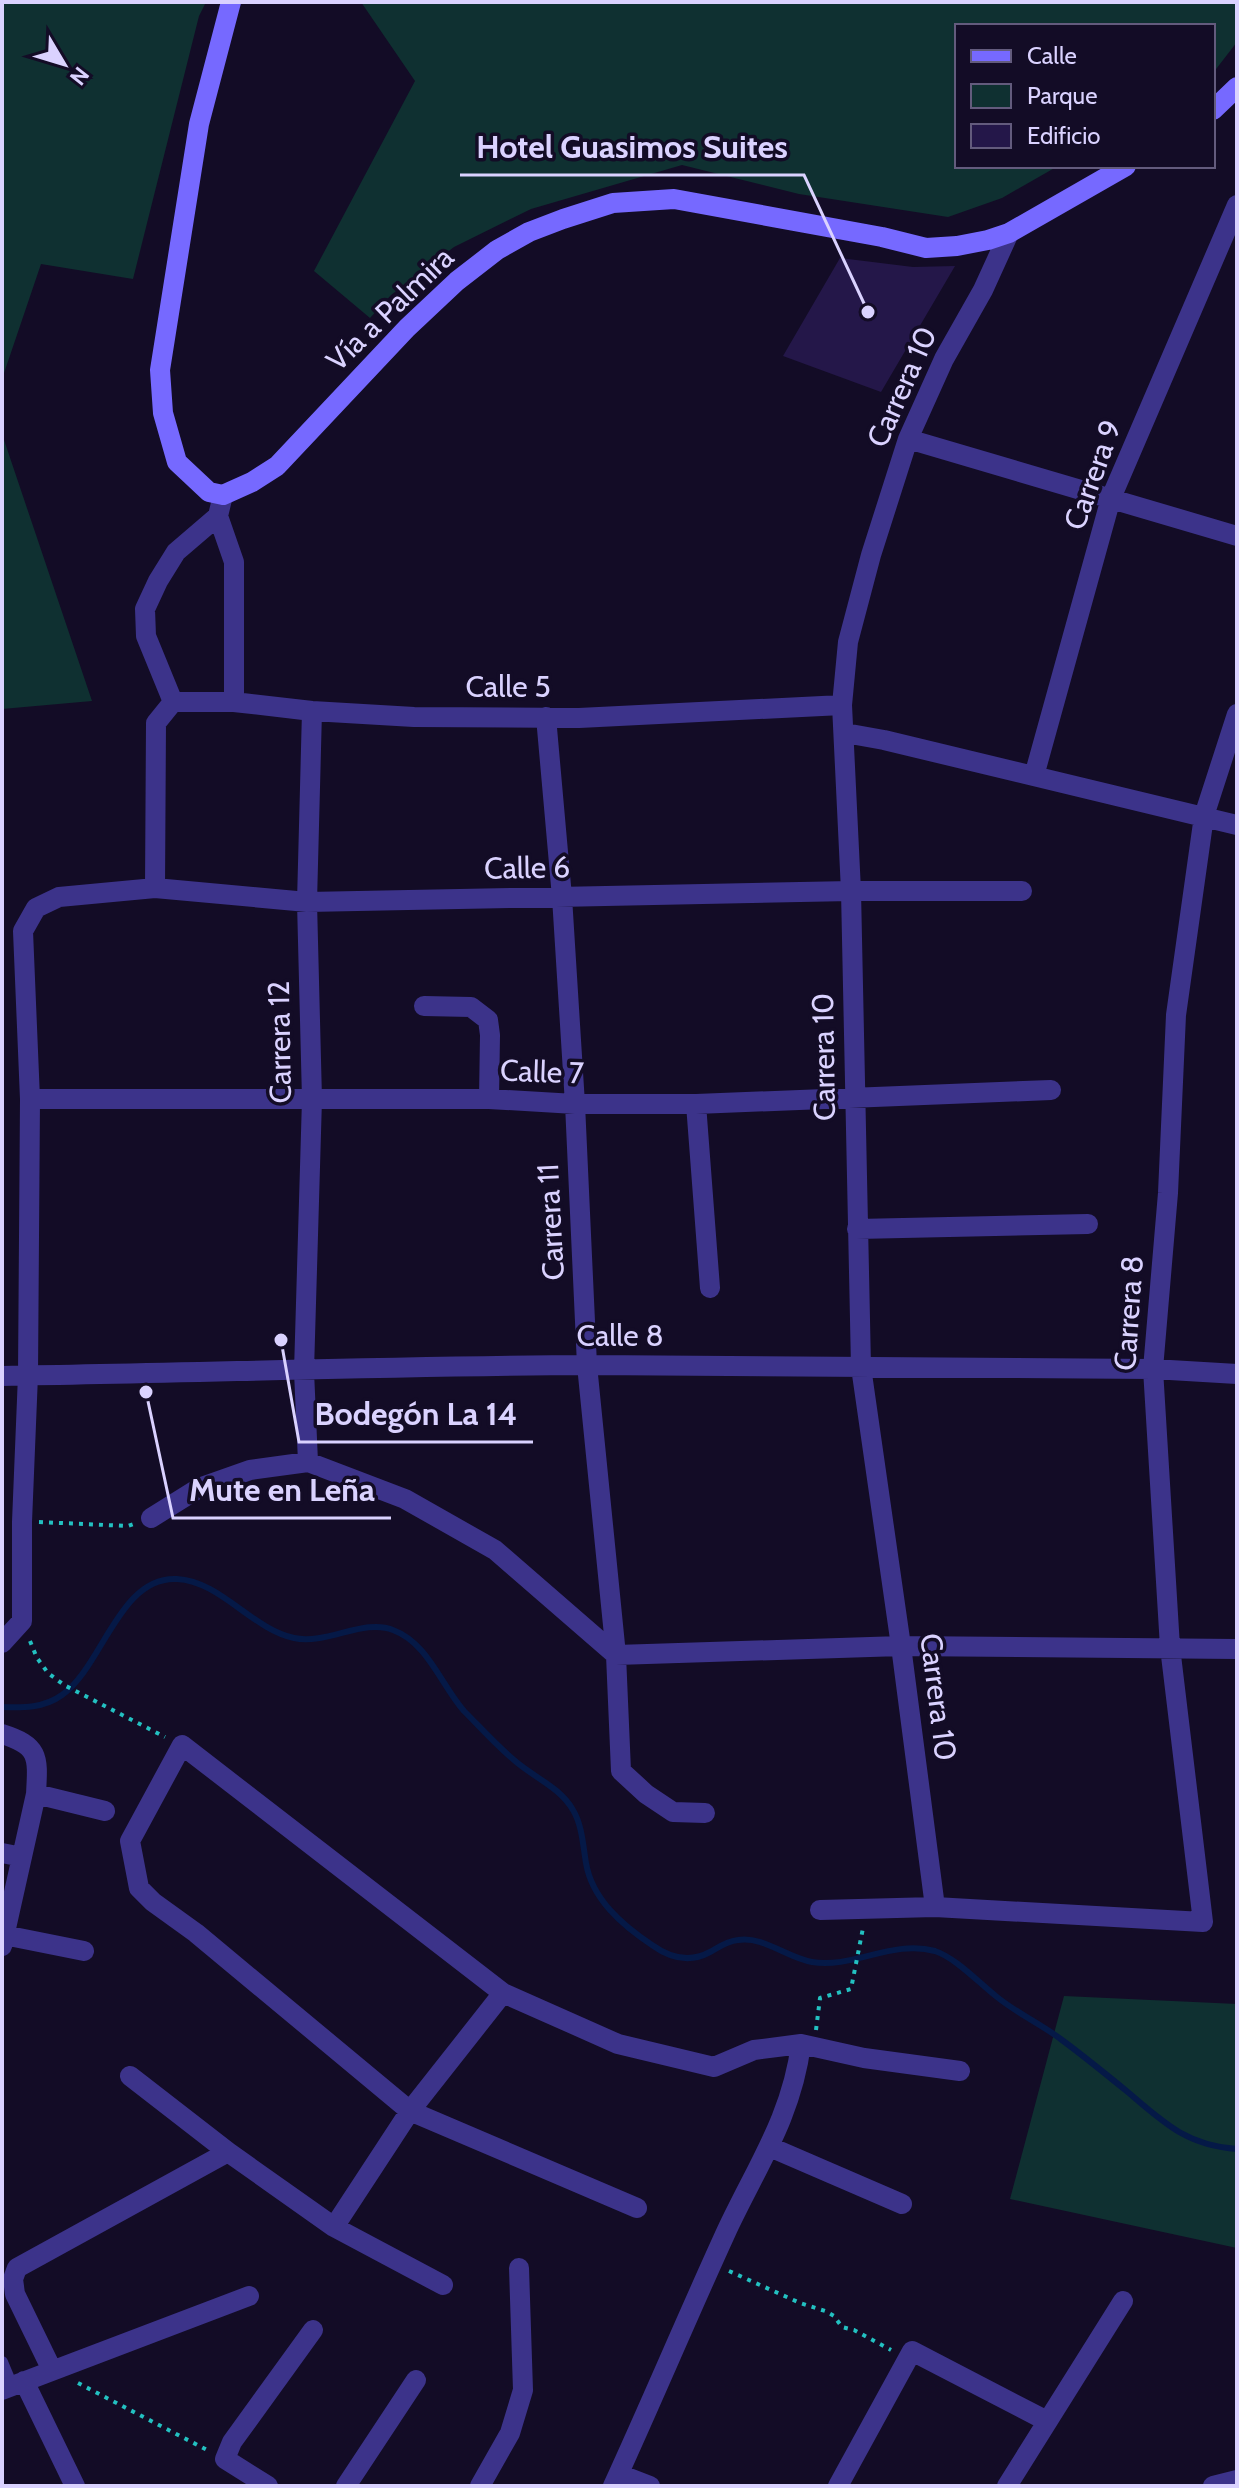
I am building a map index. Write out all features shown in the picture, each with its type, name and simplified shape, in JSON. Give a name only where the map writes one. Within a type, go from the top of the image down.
[{"type":"street","points":[[231,2],[199,124],[160,370],[163,413],[177,462],[209,492],[223,495],[218,516],[234,562],[234,702]]},
{"type":"street","points":[[1215,108],[1237,87]]},
{"type":"street","name":"Vía a Palmira","points":[[223,495],[277,466],[407,328],[457,281],[497,250],[529,232],[563,219],[613,203],[674,199],[926,248],[957,246],[1009,233],[1123,168]]},
{"type":"street","name":"Carrera 9","points":[[1034,776],[1111,498],[1237,205]]},
{"type":"street","name":"Carrera 10","points":[[935,1907],[861,1367],[851,891],[842,705],[848,642],[871,555],[908,439],[944,359],[983,290],[1009,233]]},
{"type":"street","points":[[908,439],[1237,536]]},
{"type":"street","points":[[155,888],[156,723],[173,702],[146,636],[145,609],[176,552],[218,516]]},
{"type":"street","name":"Calle 5","points":[[173,702],[234,702],[312,711],[414,717],[546,717],[842,705]]},
{"type":"street","name":"Carrera 12","points":[[308,1462],[304,1371],[312,1099],[307,902],[312,711]]},
{"type":"street","name":"Carrera 8","points":[[935,1907],[1203,1922],[1170,1647],[1153,1369],[1168,1193],[1176,1015],[1204,816],[1237,714]]},
{"type":"street","name":"Carrera 11","points":[[546,717],[562,897],[587,1365],[616,1655],[621,1771],[646,1794],[673,1812],[705,1813]]},
{"type":"street","points":[[845,733],[1237,825]]},
{"type":"street","name":"Calle 6","points":[[30,1099],[23,931],[36,908],[59,897],[155,888],[307,902],[851,891],[1022,891]]},
{"type":"street","points":[[424,1006],[471,1007],[488,1020],[489,1099]]},
{"type":"street","name":"Calle 7","points":[[30,1099],[489,1099],[575,1104],[696,1104],[1051,1090]]},
{"type":"street","points":[[2,1643],[22,1621],[30,1099]]},
{"type":"street","points":[[696,1104],[710,1288]]},
{"type":"street","points":[[857,1229],[1088,1224]]},
{"type":"street","name":"Calle 8","points":[[2,1376],[587,1365],[1153,1369],[1237,1374]]},
{"type":"street","points":[[151,1518],[199,1488],[224,1479],[250,1470],[308,1462],[405,1499],[495,1550],[616,1655],[901,1646],[1237,1649]]},
{"type":"street","points":[[2,1734],[22,1740],[31,1747],[37,1772],[36,1794],[12,1855],[3,1940],[84,1951]]},
{"type":"street","points":[[637,2208],[410,2111],[139,1888],[130,1841],[182,1745],[503,1993],[618,2044],[714,2067],[754,2050],[808,2046],[864,2058],[960,2071]]},
{"type":"street","points":[[36,1794],[105,1811]]},
{"type":"street","points":[[820,1910],[935,1907]]},
{"type":"street","points":[[334,2227],[410,2111],[503,1993]]},
{"type":"street","points":[[650,2486],[616,2480],[712,2264],[770,2147],[808,2046]]},
{"type":"street","points":[[130,2076],[228,2152],[334,2227],[443,2285]]},
{"type":"street","points":[[770,2147],[902,2204]]},
{"type":"street","points":[[52,2370],[15,2294],[13,2279],[17,2268],[228,2152]]},
{"type":"street","points":[[480,2486],[510,2433],[523,2390],[519,2268]]},
{"type":"street","points":[[75,2486],[13,2386],[249,2296]]},
{"type":"street","points":[[1007,2486],[1123,2301]]},
{"type":"street","points":[[268,2486],[225,2459],[232,2442],[313,2330]]},
{"type":"street","points":[[838,2486],[912,2351],[1047,2421]]},
{"type":"street","points":[[346,2486],[416,2380]]},
{"type":"street","points":[[1213,2486],[1237,2480]]},
{"type":"lane","points":[[2,2362],[13,2386]]},
{"type":"path","points":[[22,1522],[128,1526],[151,1518]]},
{"type":"path","points":[[22,1621],[37,1658],[48,1673],[77,1692],[182,1745]]},
{"type":"path","points":[[808,2046],[820,1998],[851,1989],[860,1942]]},
{"type":"path","points":[[712,2264],[825,2311],[834,2316],[842,2327],[854,2330],[887,2349],[912,2351]]},
{"type":"path","points":[[52,2370],[225,2459]]},
{"type":"green space","points":[[2,2],[206,2],[199,16],[133,279],[41,264],[2,379]]},
{"type":"green space","points":[[361,2],[1237,2],[1237,42],[1215,70],[1215,24],[955,24],[955,168],[1054,168],[1002,198],[948,217],[799,194],[682,165],[531,209],[454,247],[391,295],[370,318],[314,271],[415,81]]},
{"type":"green space","points":[[2,434],[92,701],[2,709]]},
{"type":"green space","points":[[1064,1996],[1237,2004],[1237,2248],[1010,2199]]},
{"type":"building","points":[[840,258],[913,267],[955,266],[881,392],[783,356]]},
{"type":"waterway","points":[[2,1707],[41,1705],[62,1695],[76,1682],[126,1607],[140,1592],[157,1582],[177,1579],[208,1588],[264,1625],[294,1638],[319,1638],[370,1627],[393,1630],[416,1644],[456,1701],[494,1742],[568,1802],[578,1822],[589,1876],[595,1888],[610,1910],[630,1929],[659,1949],[673,1956],[688,1958],[703,1955],[730,1942],[748,1940],[803,1960],[827,1963],[904,1949],[935,1951],[951,1959],[1005,2003],[1062,2040],[1178,2131],[1204,2143],[1237,2149]]},
{"type":"place","name":"Hotel Guasimos Suites","points":[[868,312]]},
{"type":"place","name":"Bodegón La 14","points":[[281,1340]]},
{"type":"place","name":"Mute en Leña","points":[[146,1392]]}]
